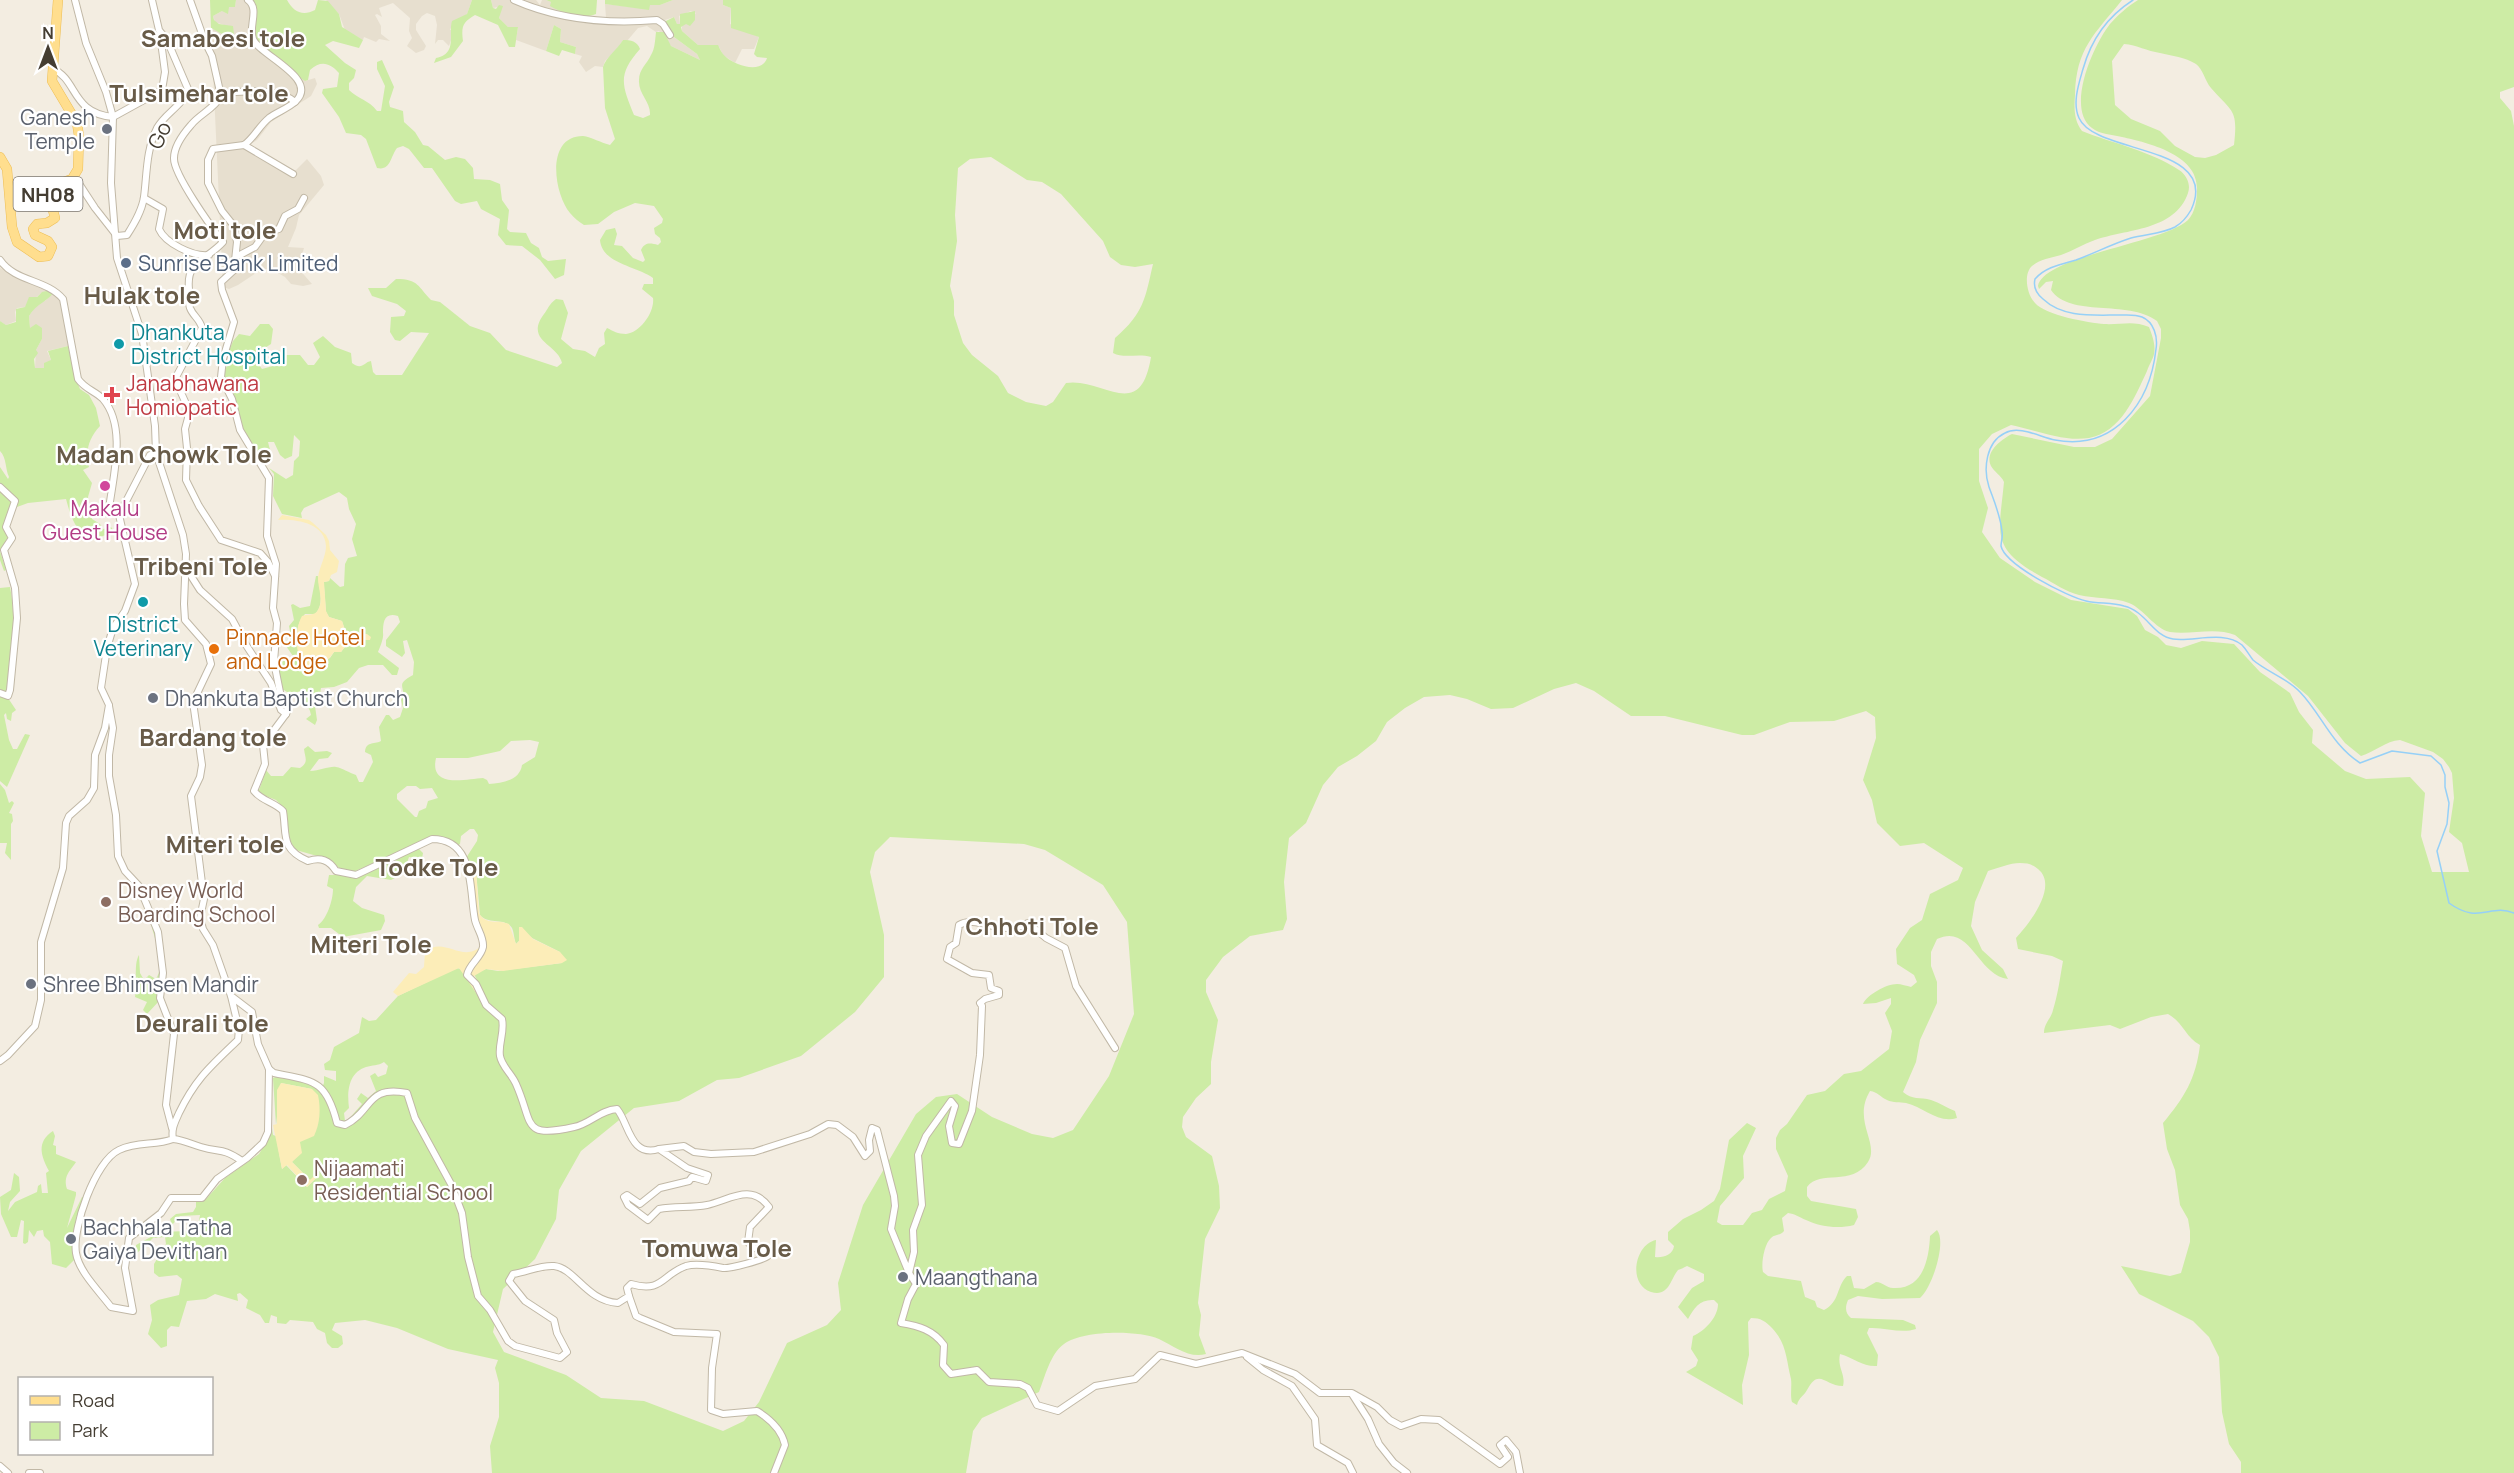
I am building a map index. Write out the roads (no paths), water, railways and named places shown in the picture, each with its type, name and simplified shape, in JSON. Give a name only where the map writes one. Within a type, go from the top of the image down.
[{"type":"main road","name":"NH08","points":[[0,157],[7,169],[14,236],[22,247],[39,257],[48,256],[52,250],[48,241],[38,237],[33,229],[37,224],[47,223],[55,218],[48,192],[53,186],[66,182],[74,176],[78,169],[79,136],[76,123],[52,81],[58,0]]},
{"type":"street","points":[[75,0],[88,51],[106,92],[113,117],[111,183],[119,268],[126,282],[142,334],[155,426],[156,453],[183,535],[186,568],[185,620],[206,644],[211,664],[193,702],[202,765],[191,796],[204,899],[200,918],[213,945],[231,996],[239,1029],[238,1040],[207,1069],[191,1088],[172,1129]]},
{"type":"street","name":"Go","points":[[117,236],[127,235],[141,208],[153,138],[163,118],[181,102],[189,89],[167,40],[159,30],[152,0]]},
{"type":"street","points":[[190,0],[212,56],[221,96],[191,124],[176,148],[173,161],[201,213],[223,242]]},
{"type":"street","points":[[244,145],[266,120],[295,102],[300,96],[300,83],[277,60],[257,46],[251,33],[253,9],[252,3],[248,0]]},
{"type":"street","points":[[514,0],[526,5],[599,21],[627,23],[657,20],[663,24],[670,35]]},
{"type":"street","points":[[52,69],[62,75],[93,113],[113,117],[162,90],[165,72],[159,30]]},
{"type":"street","points":[[234,92],[269,92],[295,102]]},
{"type":"street","points":[[293,174],[244,145],[213,149],[208,160],[208,183],[222,211],[234,226],[236,236],[234,270],[221,282],[234,322],[223,359],[221,377],[232,399],[240,430],[269,478],[267,536],[276,564],[273,608],[278,623],[274,662],[281,697],[288,709],[263,746],[265,764],[254,791],[259,797],[269,800],[283,811],[283,834],[293,852],[308,861],[316,858],[325,860],[331,863],[336,871],[356,875],[427,841],[437,840],[454,848],[465,861],[470,873],[475,918],[483,941],[482,949],[467,975],[476,984],[486,1005],[502,1019],[501,1060],[516,1082],[531,1123],[540,1131],[550,1132],[578,1126],[599,1114],[617,1109],[633,1142],[647,1150],[684,1146],[694,1152],[711,1154],[754,1152],[821,1130],[828,1124],[837,1125],[853,1137],[866,1156],[870,1151],[869,1140],[872,1128],[877,1130],[894,1196],[895,1206],[891,1229],[909,1273],[916,1284],[908,1299],[901,1323],[919,1326],[936,1334],[944,1345],[943,1365],[951,1374],[977,1370],[989,1382],[1020,1384],[1028,1388],[1037,1405],[1058,1411],[1095,1386],[1135,1379],[1160,1354],[1196,1364],[1242,1353],[1295,1374],[1320,1393],[1352,1393],[1377,1407],[1390,1420],[1401,1426],[1421,1419],[1439,1420],[1500,1464],[1508,1457],[1500,1446],[1506,1440],[1516,1452],[1520,1473]]},
{"type":"street","points":[[74,176],[117,236]]},
{"type":"street","points":[[144,198],[162,209],[159,229],[163,237],[194,254],[209,255]]},
{"type":"street","points":[[236,257],[255,247],[265,233],[279,229],[285,216],[298,209],[304,198]]},
{"type":"street","points":[[236,236],[223,242],[195,265],[187,276],[189,305],[200,320],[202,328],[176,379],[187,406],[186,480],[199,506],[221,540],[260,553],[268,562],[275,577]]},
{"type":"street","points":[[0,260],[7,269],[56,290],[63,299],[78,379],[84,388],[102,397],[110,409],[117,437],[109,509],[119,515]]},
{"type":"street","points":[[156,453],[150,455],[143,466],[119,515],[135,584],[125,610],[113,628],[107,648],[101,688],[109,705],[113,728],[109,776],[116,815],[118,856],[125,871],[140,886],[158,932],[164,973],[160,998],[174,1034],[166,1105],[173,1139]]},
{"type":"street","points":[[0,487],[15,501],[6,527],[12,538],[4,550],[15,588],[17,623],[9,696],[0,693]]},
{"type":"street","points":[[186,568],[200,590],[232,619],[271,683],[281,710],[286,714]]},
{"type":"street","points":[[0,1061],[35,1026],[41,1000],[41,942],[63,868],[66,823],[69,816],[87,800],[93,788],[95,755],[105,728],[109,705]]},
{"type":"street","points":[[909,1273],[914,1252],[913,1230],[922,1205],[918,1155],[926,1136],[951,1101],[956,1106],[949,1126],[952,1143],[959,1144],[972,1111],[981,1055],[982,1006],[980,1003],[999,995],[999,991],[991,988],[988,975],[972,973],[947,960],[950,947],[956,942],[959,925],[964,922],[990,924],[1004,930],[1018,929],[1028,923],[1046,938],[1065,948],[1076,986],[1115,1048]]},
{"type":"street","points":[[231,996],[252,1012],[258,1044],[269,1070],[268,1132],[263,1143],[242,1161],[218,1179],[202,1198],[171,1198],[161,1213],[129,1238],[126,1246],[125,1268],[133,1311],[111,1307],[80,1264],[75,1253],[82,1208],[108,1158],[117,1151],[138,1143],[173,1139],[185,1140],[207,1149],[219,1149],[242,1161]]},
{"type":"street","points":[[269,1070],[312,1081],[321,1087],[333,1108],[337,1123],[345,1125],[355,1120],[364,1107],[381,1092],[396,1090],[407,1093],[415,1118],[451,1184],[462,1213],[468,1257],[478,1296],[490,1310],[508,1341],[515,1346],[541,1352],[550,1357],[560,1358],[567,1352],[557,1333],[554,1320],[525,1301],[508,1281],[513,1274],[531,1272],[539,1267],[557,1266],[580,1282],[592,1296],[618,1303],[629,1296]]},
{"type":"street","points":[[659,1149],[687,1168],[708,1175],[706,1181],[692,1177],[689,1181],[660,1188],[640,1203],[627,1195],[624,1197],[628,1205],[648,1221],[659,1209],[710,1205],[734,1195],[759,1198],[769,1207],[750,1227],[748,1242],[752,1247],[766,1252],[768,1256],[761,1260],[725,1268],[717,1265],[687,1266],[657,1286],[644,1287],[632,1284],[627,1288],[636,1316],[674,1332],[717,1334],[712,1368],[711,1410],[723,1414],[757,1411],[771,1422],[781,1432],[785,1445],[774,1473]]},
{"type":"street","points":[[1242,1353],[1263,1370],[1292,1386],[1315,1419],[1317,1445],[1348,1463],[1353,1473]]},
{"type":"street","points":[[1352,1393],[1368,1419],[1379,1444],[1394,1463],[1407,1473]]},
{"type":"street","points":[[0,1466],[8,1473]]},
{"type":"street","points":[[29,1473],[40,1473]]},
{"type":"waterway","points":[[2133,0],[2108,21],[2091,48],[2078,87],[2077,112],[2079,118],[2090,130],[2108,139],[2153,153],[2173,162],[2189,173],[2196,189],[2191,210],[2175,227],[2159,233],[2124,240],[2049,269],[2035,279],[2035,288],[2039,295],[2060,310],[2089,315],[2134,315],[2146,319],[2154,330],[2156,349],[2146,388],[2137,405],[2111,431],[2095,438],[2076,442],[2055,440],[2017,430],[2005,433],[1994,443],[1990,449],[1986,472],[2000,521],[2001,546],[2013,562],[2052,587],[2086,601],[2115,604],[2132,609],[2166,637],[2181,640],[2218,637],[2242,645],[2253,660],[2300,692],[2341,747],[2360,763],[2392,751],[2431,756],[2441,765],[2445,775],[2449,803],[2447,824],[2437,851],[2449,903],[2468,912],[2498,910],[2514,913]]},
{"type":"place","name":"Ganesh Temple","points":[[107,129]]},
{"type":"place","name":"Sunrise Bank Limited","points":[[126,263]]},
{"type":"place","name":"Dhankuta District Hospital","points":[[119,344]]},
{"type":"place","name":"Janabhawana Homiopatic","points":[[112,395]]},
{"type":"place","name":"Makalu Guest House","points":[[105,486]]},
{"type":"place","name":"District Veterinary","points":[[143,602]]},
{"type":"place","name":"Pinnacle Hotel and Lodge","points":[[214,649]]},
{"type":"place","name":"Dhankuta Baptist Church","points":[[153,698]]},
{"type":"place","name":"Disney World Boarding School","points":[[106,902]]},
{"type":"place","name":"Shree Bhimsen Mandir","points":[[31,984]]},
{"type":"place","name":"Nijaamati Residential School","points":[[302,1180]]},
{"type":"place","name":"Bachhala Tatha Gaiya Devithan","points":[[71,1239]]},
{"type":"place","name":"Maangthana","points":[[903,1277]]},
{"type":"district","name":"Samabesi tole","points":[[223,37]]},
{"type":"district","name":"Tulsimehar tole","points":[[199,92]]},
{"type":"district","name":"Moti tole","points":[[225,229]]},
{"type":"district","name":"Hulak tole","points":[[142,294]]},
{"type":"district","name":"Madan Chowk Tole","points":[[164,453]]},
{"type":"district","name":"Tribeni Tole","points":[[201,565]]},
{"type":"district","name":"Bardang tole","points":[[213,736]]},
{"type":"district","name":"Miteri tole","points":[[225,843]]},
{"type":"district","name":"Todke Tole","points":[[437,866]]},
{"type":"district","name":"Chhoti Tole","points":[[1032,925]]},
{"type":"district","name":"Miteri Tole","points":[[371,943]]},
{"type":"district","name":"Deurali tole","points":[[202,1022]]},
{"type":"district","name":"Tomuwa Tole","points":[[717,1247]]}]
